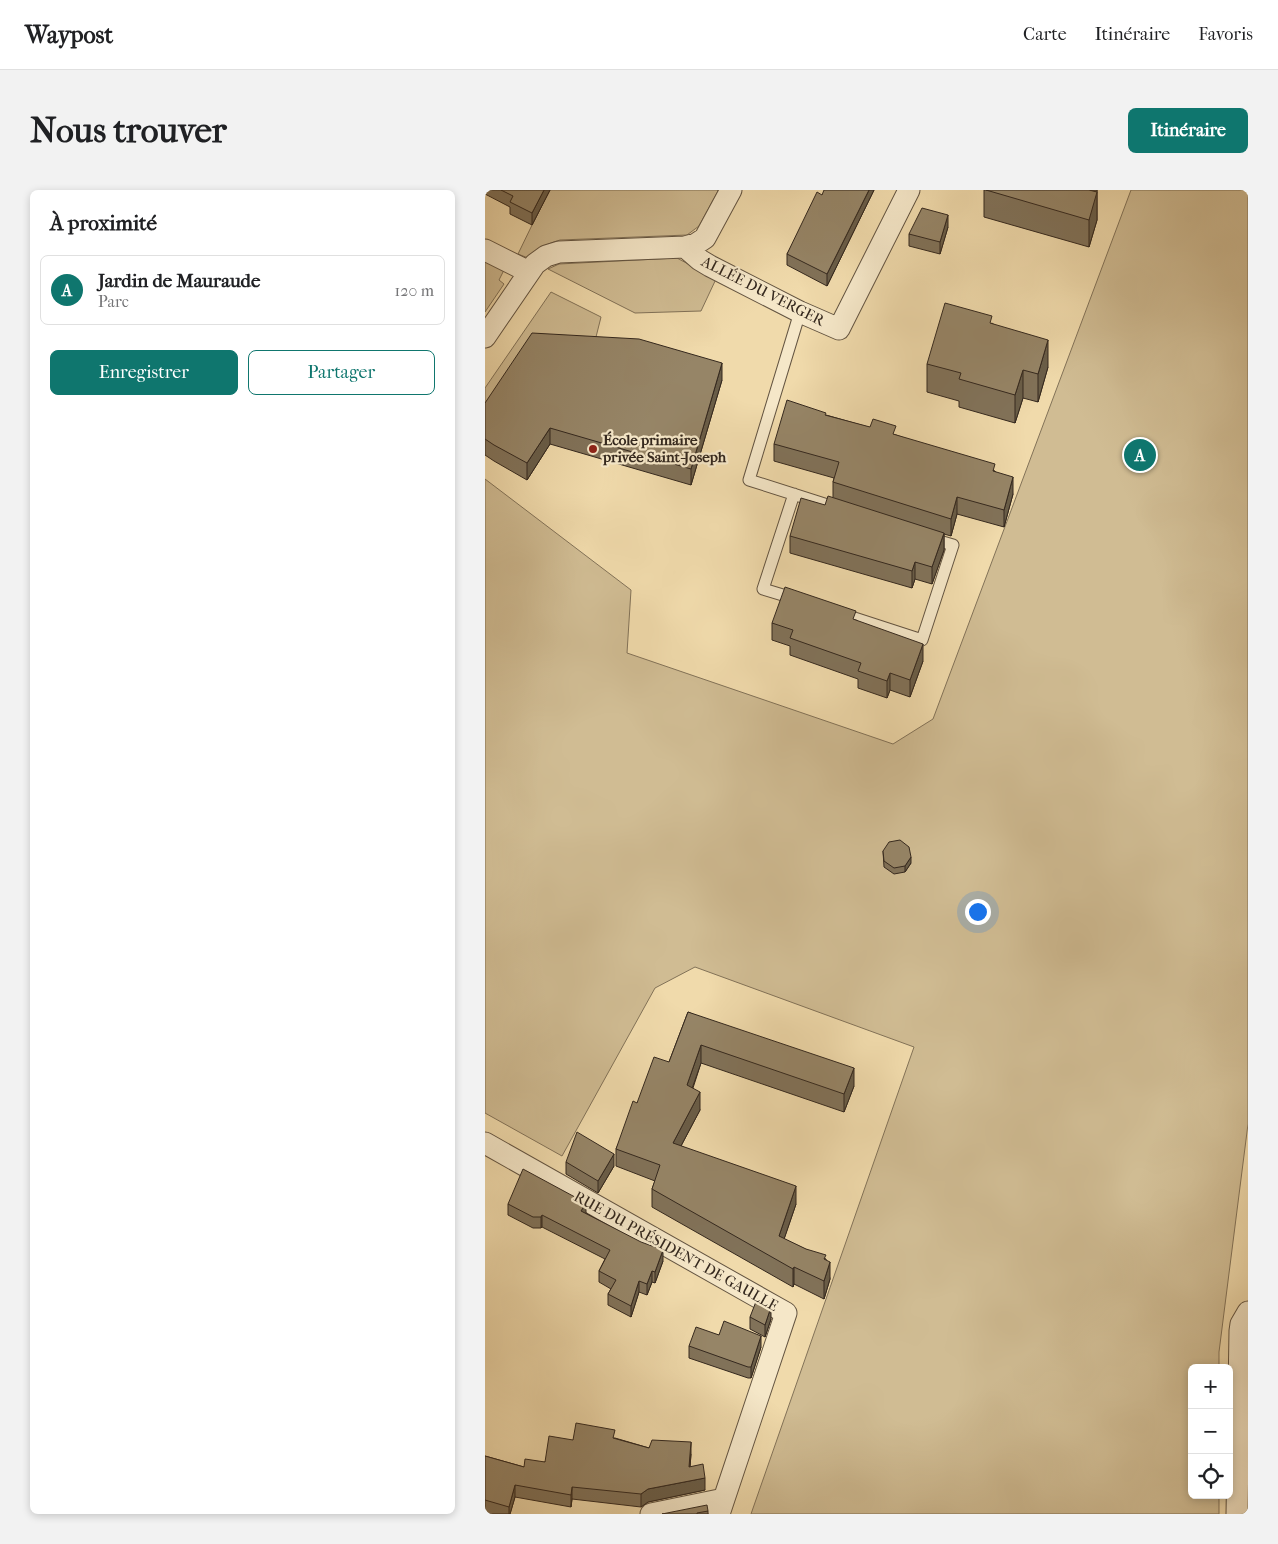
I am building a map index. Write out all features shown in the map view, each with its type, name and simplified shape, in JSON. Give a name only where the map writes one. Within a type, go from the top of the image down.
[{"type":"street","points":[[485,337],[529,272],[540,260],[559,252],[685,247],[696,244],[705,238],[731,190]]},
{"type":"street","name":"ALLÉE DU VERGER","points":[[685,247],[709,266],[800,312],[839,329],[909,190]]},
{"type":"street","points":[[485,250],[529,272]]},
{"type":"street","name":"RUE DU PRÉSIDENT DE GAULLE","points":[[485,1143],[786,1313],[722,1507]]},
{"type":"street","points":[[1237,1514],[1240,1331],[1241,1324],[1248,1312]]},
{"type":"street","points":[[651,1514],[722,1507]]},
{"type":"lane","points":[[800,312],[749,480],[853,513]]},
{"type":"lane","points":[[794,494],[763,589],[810,604]]},
{"type":"lane","points":[[829,610],[922,640],[953,545],[916,534]]},
{"type":"shaded area","points":[[549,190],[718,191],[699,226],[687,235],[560,240],[543,247],[528,258],[518,254]]},
{"type":"shaded area","points":[[1131,190],[1248,190],[1248,1124],[1219,1364],[1188,1364],[1188,1499],[1219,1499],[1219,1514],[751,1514],[914,1047],[695,967],[655,988],[562,1156],[485,1113],[485,479],[631,590],[627,653],[893,744],[933,719]]},
{"type":"shaded area","points":[[677,258],[716,279],[701,311],[635,313],[548,269],[559,264]]},
{"type":"shaded area","points":[[485,261],[504,270],[499,280],[504,284],[485,312]]},
{"type":"shaded area","points":[[551,292],[601,317],[592,353],[485,419],[485,388]]},
{"type":"building","points":[[501,190],[544,190],[532,213],[510,202],[513,196]]},
{"type":"building","points":[[824,190],[869,190],[827,274],[787,254],[817,192],[822,195]]},
{"type":"building","points":[[986,190],[1089,190],[1097,192],[1089,220]]},
{"type":"building","points":[[922,208],[948,215],[940,242],[909,234]]},
{"type":"building","points":[[945,303],[992,316],[990,323],[1048,340],[1038,374],[1023,370],[1015,395],[959,379],[961,373],[927,364]]},
{"type":"building","points":[[532,333],[639,339],[722,363],[691,469],[550,428],[527,463],[485,439],[485,403]]},
{"type":"building","points":[[787,400],[826,413],[825,415],[870,427],[873,419],[896,426],[893,434],[995,464],[993,471],[1013,477],[1004,510],[957,497],[951,519],[833,482],[839,462],[774,444]]},
{"type":"building","points":[[828,496],[944,533],[932,567],[915,562],[912,571],[790,536],[801,498],[825,505]]},
{"type":"building","points":[[785,587],[856,611],[853,619],[923,644],[910,680],[890,673],[887,681],[858,671],[861,663],[790,638],[793,630],[772,623]]},
{"type":"building","points":[[900,840],[909,847],[911,857],[905,866],[894,868],[884,861],[883,851],[889,842]]},
{"type":"building","points":[[688,1012],[854,1068],[844,1094],[701,1045],[687,1085],[700,1092],[673,1143],[796,1186],[779,1236],[806,1249],[826,1255],[824,1259],[830,1262],[824,1281],[794,1267],[793,1269],[652,1189],[660,1165],[616,1149],[633,1101],[637,1103],[654,1057],[669,1062]]},
{"type":"building","points":[[577,1132],[614,1154],[598,1181],[566,1162]]},
{"type":"building","points":[[523,1169],[586,1203],[581,1211],[641,1242],[663,1250],[655,1272],[652,1271],[647,1284],[639,1281],[631,1306],[608,1294],[616,1280],[599,1271],[610,1250],[542,1215],[541,1217],[533,1217],[508,1204]]},
{"type":"building","points":[[757,1299],[771,1307],[765,1325],[750,1317]]},
{"type":"building","points":[[724,1321],[761,1336],[751,1367],[689,1346],[696,1327],[719,1335]]},
{"type":"building","points":[[576,1423],[615,1430],[613,1438],[649,1448],[652,1440],[691,1442],[689,1467],[703,1464],[705,1478],[648,1489],[641,1494],[572,1487],[571,1495],[515,1485],[509,1507],[485,1500],[485,1456],[524,1467],[525,1459],[545,1462],[549,1436],[573,1440]]},
{"type":"building","points":[[707,1505],[708,1511],[697,1514],[662,1514]]},
{"type":"place","name":"École primaire privée Saint-Joseph","points":[[593,449]]},
{"type":"place","name":"Jardin de Mauraude","points":[[1140,455]]}]
